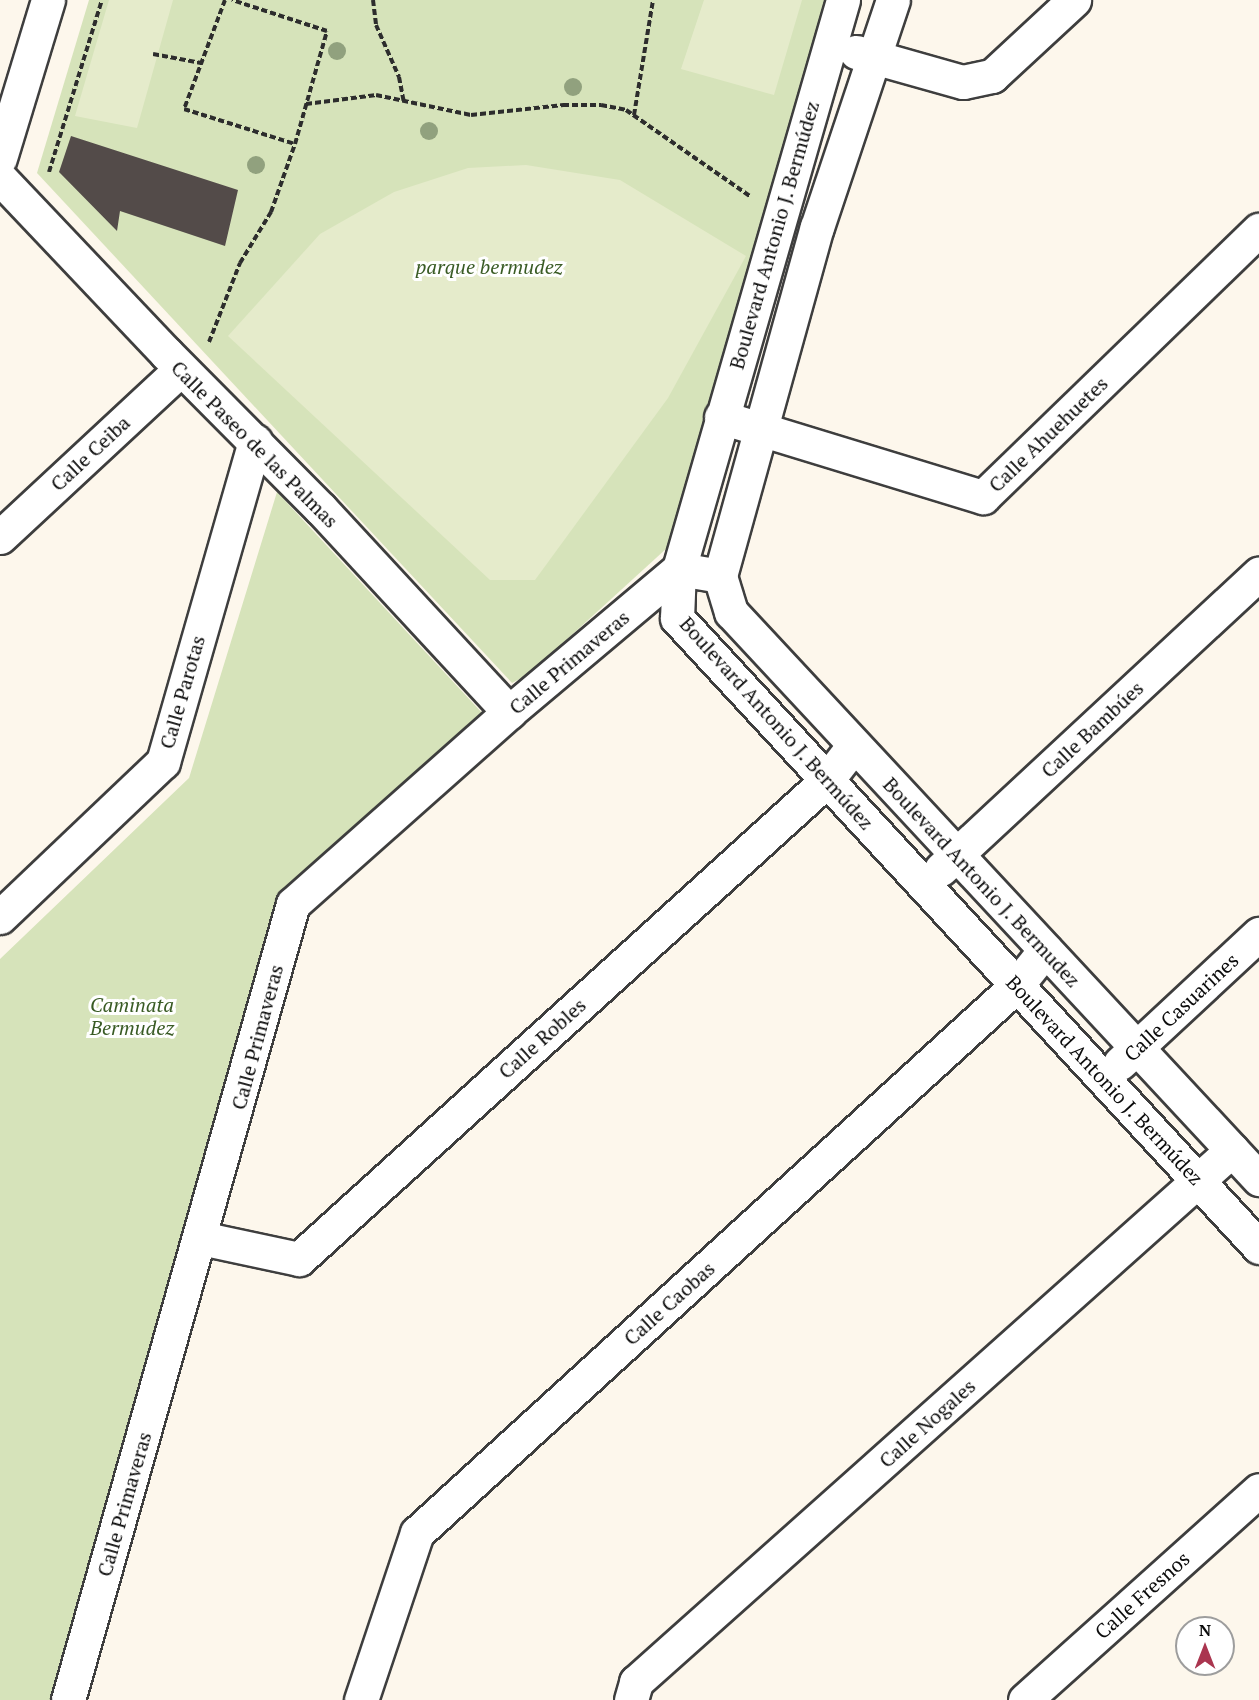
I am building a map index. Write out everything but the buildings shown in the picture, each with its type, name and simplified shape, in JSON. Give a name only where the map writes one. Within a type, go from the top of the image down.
[{"type":"street","points":[[0,158],[48,0]]},
{"type":"street","name":"Boulevard Antonio J. Bermúdez","points":[[843,0],[679,569],[677,618],[1259,1247]]},
{"type":"street","name":"Boulevard Antonio J. Bermúdez","points":[[720,576],[817,227],[893,0]]},
{"type":"street","points":[[829,44],[963,82],[992,76],[1074,0]]},
{"type":"street","name":"Calle Paseo de las Palmas","points":[[0,177],[181,369],[255,441],[509,712]]},
{"type":"street","name":"Calle Ahuehuetes","points":[[721,417],[983,497],[1259,230]]},
{"type":"street","name":"Calle Ceiba","points":[[0,537],[181,369]]},
{"type":"street","name":"Calle Parotas","points":[[0,917],[163,762],[255,441]]},
{"type":"street","points":[[679,569],[720,576]]},
{"type":"street","name":"Calle Primaveras","points":[[68,1700],[201,1238],[293,904],[509,712],[679,569]]},
{"type":"street","name":"Calle Bambúes","points":[[924,884],[1259,573]]},
{"type":"street","name":"Boulevard Antonio J. Bermudez","points":[[720,576],[730,612],[1259,1179]]},
{"type":"street","name":"Calle Robles","points":[[201,1238],[299,1259],[827,780],[854,745]]},
{"type":"street","name":"Calle Casuarines","points":[[1103,1078],[1259,934]]},
{"type":"street","name":"Calle Caobas","points":[[361,1700],[417,1533],[1017,985],[1045,950]]},
{"type":"street","name":"Calle Nogales","points":[[631,1700],[636,1682],[1232,1150]]},
{"type":"street","name":"Calle Fresnos","points":[[1024,1700],[1259,1490]]},
{"type":"path","points":[[49,172],[102,0]]},
{"type":"path","points":[[225,0],[184,109],[295,144]]},
{"type":"path","points":[[209,342],[240,263],[271,212],[295,144],[327,31],[232,0]]},
{"type":"path","points":[[373,0],[376,25],[399,77],[404,103]]},
{"type":"path","points":[[634,115],[653,0]]},
{"type":"path","points":[[153,54],[201,63]]},
{"type":"path","points":[[306,104],[356,95],[471,115],[563,105],[601,105],[634,115],[756,201]]},
{"type":"green space","name":"parque bermudez","points":[[89,0],[848,0],[690,527],[529,674],[512,683],[37,173]]},
{"type":"green space","points":[[109,0],[173,0],[137,128],[75,116]]},
{"type":"green space","points":[[704,0],[802,0],[774,95],[681,69]]},
{"type":"green space","points":[[526,165],[620,180],[746,256],[668,398],[535,580],[490,580],[228,336],[320,234],[394,192],[468,168]]},
{"type":"green space","name":"Caminata Bermudez","points":[[277,492],[484,715],[309,883],[69,1700],[0,1700],[0,959],[189,778]]}]
